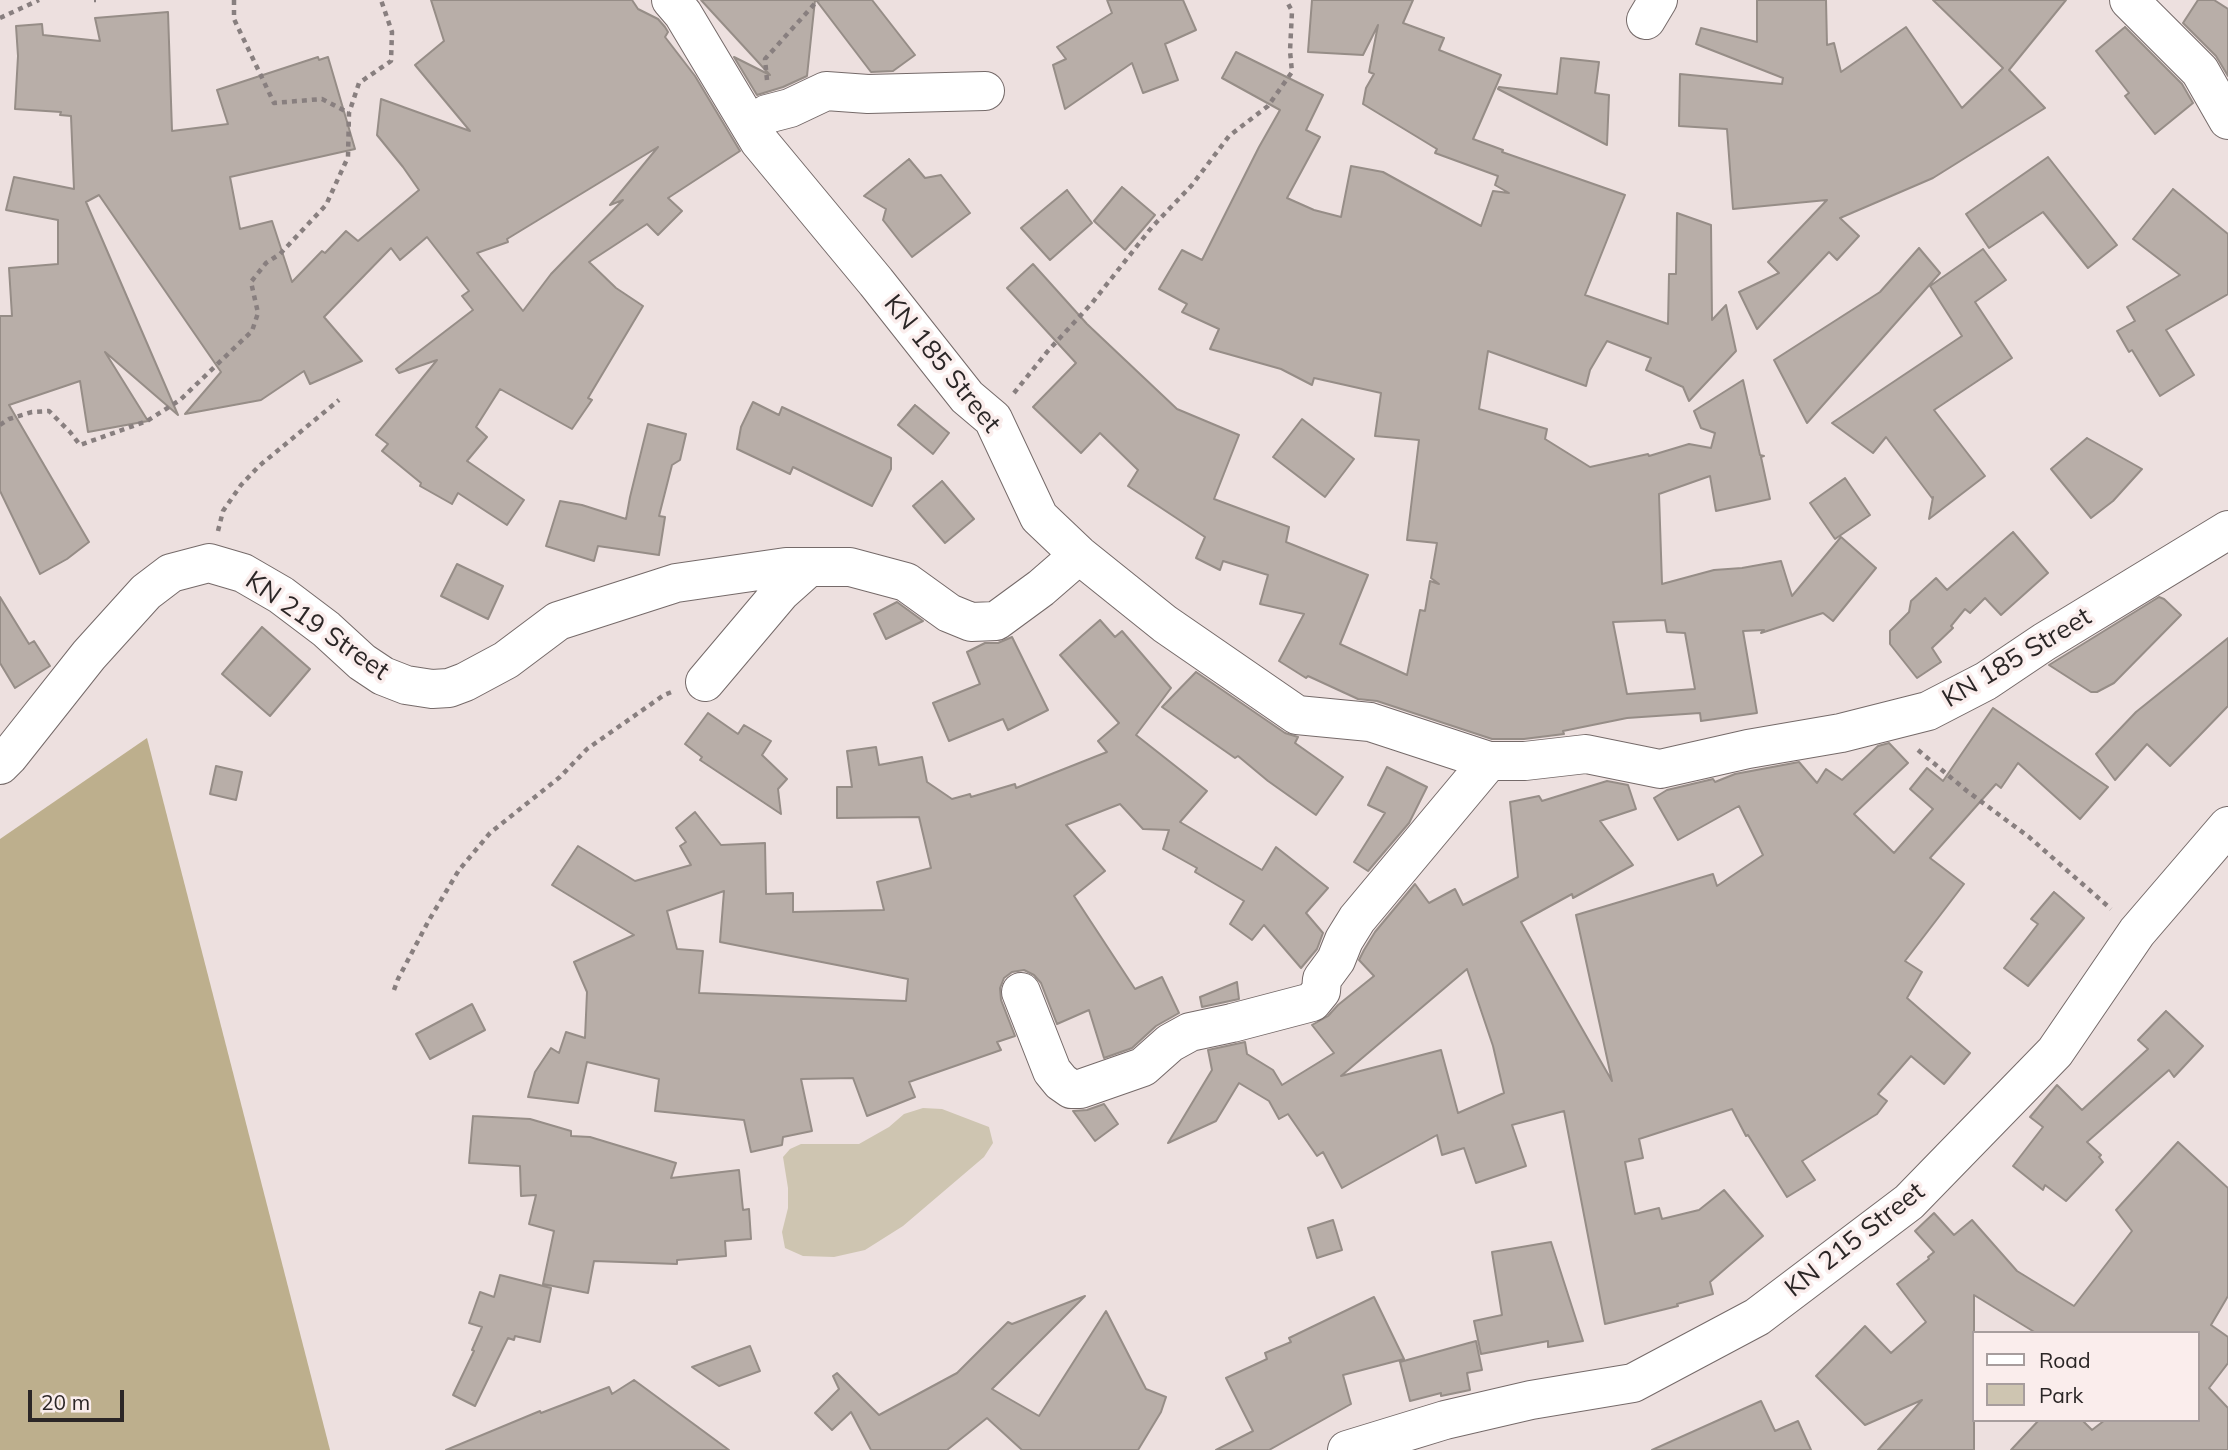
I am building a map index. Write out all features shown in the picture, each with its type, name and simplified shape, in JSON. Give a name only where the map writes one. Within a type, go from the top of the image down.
[{"type":"street","name":"KN 185 Street","points":[[671,0],[683,13],[759,141],[967,397],[993,419],[1039,517],[1079,555],[1165,624],[1297,715],[1370,722],[1489,761],[1525,761],[1586,754],[1660,769],[1748,749],[1842,733],[1928,711],[1986,681],[2044,642],[2228,530]]},
{"type":"street","points":[[2129,0],[2200,71],[2228,120]]},
{"type":"street","points":[[759,141],[751,125],[767,114],[790,108],[826,92],[868,94],[985,90]]},
{"type":"street","name":"KN 219 Street","points":[[209,563],[243,573],[281,595],[383,676],[406,685],[432,689],[449,688],[465,682],[506,660],[558,621],[676,583],[786,567],[850,567],[906,582],[949,613],[971,622],[996,621],[1041,588],[1079,555]]},
{"type":"street","points":[[0,765],[89,655],[146,592],[172,573],[209,563]]},
{"type":"street","points":[[705,682],[781,592],[809,567]]},
{"type":"street","points":[[1021,992],[1052,1071],[1060,1082],[1071,1089],[1080,1089],[1143,1067],[1170,1043],[1190,1032],[1312,1002],[1321,991],[1322,979],[1336,960],[1357,919],[1489,761]]},
{"type":"street","name":"KN 215 Street","points":[[1347,1450],[1445,1420],[1531,1400],[1633,1382],[1757,1317],[1909,1202],[2054,1052],[2137,932],[2228,827]]},
{"type":"path","points":[[0,18],[38,0]]},
{"type":"path","points":[[234,0],[234,19],[274,103],[322,99],[349,113]]},
{"type":"path","points":[[0,425],[9,419],[32,412],[50,411],[80,445],[147,421],[180,400],[252,331],[258,313],[251,282],[266,263],[280,254],[326,205],[348,157],[349,113],[359,83],[391,61],[392,32],[381,0]]},
{"type":"path","points":[[782,109],[766,76],[765,59],[818,0]]},
{"type":"path","points":[[993,419],[1092,303],[1152,227],[1192,186],[1230,136],[1268,106],[1292,72],[1292,11],[1286,0]]},
{"type":"path","points":[[209,563],[223,511],[241,485],[259,466],[339,400]]},
{"type":"path","points":[[394,990],[429,920],[459,870],[490,833],[561,777],[587,749],[640,711],[664,695],[705,682]]},
{"type":"path","points":[[1885,722],[1967,792],[2029,837],[2137,932]]},
{"type":"green space","points":[[923,1108],[942,1109],[989,1127],[993,1143],[984,1157],[903,1226],[865,1250],[834,1257],[803,1256],[785,1248],[782,1232],[788,1208],[788,1188],[783,1157],[790,1149],[801,1144],[859,1144],[889,1127],[904,1114]]},
{"type":"shaded area","points":[[147,738],[330,1450],[0,1450],[0,839]]},
{"type":"building","points":[[431,0],[632,0],[638,9],[658,19],[665,27],[668,32],[665,37],[695,76],[740,151],[668,198],[682,211],[658,235],[647,224],[589,262],[616,288],[643,306],[588,398],[592,400],[572,429],[500,389],[476,427],[487,437],[467,461],[524,500],[507,525],[458,493],[452,504],[420,486],[421,483],[382,451],[388,444],[376,435],[437,360],[399,373],[396,369],[473,310],[462,296],[469,291],[427,237],[400,260],[391,248],[324,317],[362,361],[310,384],[304,371],[261,400],[185,414],[221,372],[99,195],[86,202],[178,415],[105,352],[148,421],[88,432],[80,381],[9,405],[89,542],[67,559],[40,574],[0,491],[0,316],[12,316],[9,268],[58,264],[58,220],[6,210],[14,177],[74,189],[71,116],[60,115],[61,112],[15,109],[18,56],[16,26],[42,24],[43,35],[100,41],[95,18],[168,12],[172,131],[228,124],[217,90],[318,57],[319,60],[328,57],[355,149],[230,177],[240,229],[272,221],[292,282],[346,231],[358,241],[419,190],[377,135],[381,99],[470,131],[415,65],[444,41]],"holes":[[[658,147],[610,205],[623,200],[551,274],[523,311],[477,253],[508,242],[507,239]]]},
{"type":"building","points":[[701,0],[815,0],[807,76],[757,95],[734,57],[770,75]]},
{"type":"building","points":[[816,0],[872,0],[915,55],[893,71],[871,72]]},
{"type":"building","points":[[1107,0],[1183,0],[1196,30],[1165,44],[1178,80],[1143,93],[1132,63],[1065,109],[1053,65],[1066,59],[1057,47],[1112,13]]},
{"type":"building","points":[[1312,0],[1413,0],[1403,23],[1444,38],[1439,50],[1501,75],[1473,139],[1503,150],[1502,152],[1625,195],[1585,295],[1668,324],[1669,274],[1676,274],[1677,213],[1711,225],[1712,320],[1726,305],[1736,351],[1689,401],[1683,387],[1646,370],[1651,358],[1607,341],[1590,370],[1586,386],[1488,351],[1479,409],[1547,429],[1545,439],[1590,467],[1648,454],[1649,456],[1689,444],[1711,448],[1715,433],[1701,428],[1694,411],[1743,380],[1760,455],[1764,456],[1761,457],[1770,499],[1716,511],[1710,476],[1659,494],[1662,584],[1714,570],[1781,561],[1792,596],[1841,537],[1876,568],[1833,621],[1823,613],[1761,633],[1764,630],[1743,631],[1757,713],[1701,721],[1700,713],[1627,718],[1563,731],[1564,734],[1524,739],[1492,739],[1377,701],[1358,699],[1308,676],[1306,678],[1279,661],[1304,614],[1260,604],[1268,575],[1223,561],[1220,570],[1196,558],[1205,537],[1128,486],[1138,470],[1100,433],[1081,453],[1033,407],[1076,363],[1007,288],[1033,264],[1087,324],[1177,409],[1239,435],[1214,499],[1289,527],[1286,542],[1368,575],[1340,644],[1407,675],[1420,610],[1425,611],[1430,581],[1439,584],[1431,578],[1437,543],[1407,540],[1419,440],[1375,436],[1381,393],[1314,378],[1312,385],[1281,369],[1210,349],[1219,329],[1182,312],[1187,304],[1159,289],[1182,250],[1202,260],[1280,110],[1222,78],[1236,52],[1323,95],[1306,130],[1320,137],[1287,198],[1314,210],[1341,217],[1351,166],[1383,172],[1481,226],[1493,191],[1509,193],[1495,185],[1498,176],[1435,153],[1437,149],[1363,104],[1366,88],[1374,74],[1369,72],[1378,25],[1363,55],[1308,52]],"holes":[[[1665,620],[1667,632],[1685,633],[1695,689],[1627,694],[1613,622]]]},
{"type":"building","points":[[1757,0],[1826,0],[1827,45],[1834,43],[1841,72],[1906,27],[1962,108],[2003,68],[1933,0],[2066,0],[2009,70],[2045,108],[1933,178],[1840,218],[1859,236],[1837,260],[1829,252],[1757,329],[1739,292],[1779,273],[1768,262],[1827,200],[1733,209],[1727,129],[1679,126],[1680,74],[1782,84],[1783,78],[1696,44],[1701,28],[1757,42]]},
{"type":"building","points":[[2198,0],[2214,0],[2228,9],[2228,76],[2216,56],[2183,23]]},
{"type":"building","points":[[2125,27],[2182,84],[2193,103],[2155,134],[2125,96],[2129,93],[2096,51]]},
{"type":"building","points":[[1561,58],[1599,62],[1595,93],[1609,95],[1607,145],[1498,89],[1557,94]]},
{"type":"building","points":[[2048,157],[2117,245],[2088,268],[2043,212],[1989,248],[1966,214]]},
{"type":"building","points":[[909,159],[925,178],[941,175],[970,213],[912,257],[883,220],[886,209],[864,196]]},
{"type":"building","points":[[1122,187],[1155,215],[1125,250],[1094,221]]},
{"type":"building","points":[[2173,189],[2228,234],[2228,294],[2166,330],[2194,375],[2160,396],[2117,331],[2135,321],[2127,307],[2180,275],[2133,239]]},
{"type":"building","points":[[1067,190],[1092,223],[1050,260],[1021,228]]},
{"type":"building","points":[[1919,248],[1940,273],[1807,423],[1774,360],[1880,292]]},
{"type":"building","points":[[1983,249],[2006,280],[1975,302],[2012,358],[1934,410],[1985,476],[1929,519],[1933,497],[1886,437],[1873,453],[1832,423],[1962,336],[1930,286]]},
{"type":"building","points":[[753,402],[779,415],[782,407],[891,458],[891,469],[872,506],[793,467],[790,474],[737,449],[741,427]]},
{"type":"building","points":[[915,405],[949,433],[933,454],[898,425]]},
{"type":"building","points":[[1302,419],[1354,459],[1325,497],[1273,457]]},
{"type":"building","points":[[648,424],[686,434],[680,460],[672,465],[659,516],[665,517],[659,555],[598,546],[594,561],[546,546],[560,501],[626,519]]},
{"type":"building","points":[[2087,438],[2142,469],[2113,501],[2091,518],[2051,469]]},
{"type":"building","points":[[1845,478],[1870,515],[1835,539],[1810,503]]},
{"type":"building","points":[[942,481],[974,519],[945,543],[913,506]]},
{"type":"building","points":[[2013,532],[2048,573],[2001,615],[1985,598],[1970,613],[1965,609],[1951,626],[1953,628],[1932,648],[1941,662],[1917,678],[1890,644],[1890,631],[1909,612],[1911,601],[1936,578],[1947,590]]},
{"type":"building","points":[[457,564],[503,586],[488,619],[441,596]]},
{"type":"building","points":[[0,597],[29,644],[34,641],[50,666],[15,688],[0,663]]},
{"type":"building","points":[[2159,597],[2181,615],[2114,683],[2097,692],[2091,692],[2049,665]]},
{"type":"building","points":[[897,602],[923,621],[886,639],[874,614]]},
{"type":"building","points":[[1100,620],[1115,637],[1122,631],[1171,688],[1136,735],[1207,791],[1180,822],[1262,870],[1276,847],[1328,888],[1306,913],[1323,933],[1317,949],[1301,968],[1264,925],[1252,940],[1230,924],[1244,901],[1195,872],[1197,868],[1163,849],[1169,830],[1143,829],[1120,804],[1066,825],[1105,871],[1074,896],[1135,989],[1162,977],[1179,1013],[1156,1026],[1132,1048],[1104,1058],[1089,1010],[1057,1024],[1041,983],[1034,975],[1024,970],[1012,972],[1004,978],[1000,988],[1001,1000],[1015,1036],[997,1042],[1001,1050],[909,1082],[915,1097],[867,1116],[853,1078],[801,1079],[812,1131],[783,1137],[782,1145],[751,1152],[744,1120],[655,1111],[659,1079],[587,1062],[578,1103],[528,1097],[535,1072],[551,1048],[559,1053],[566,1032],[585,1038],[587,992],[574,962],[634,935],[552,885],[578,846],[635,881],[691,865],[680,846],[686,842],[676,828],[695,812],[721,845],[765,843],[766,894],[793,893],[793,912],[884,910],[877,882],[931,868],[919,817],[837,818],[837,787],[852,787],[847,751],[876,747],[879,765],[922,757],[927,782],[952,799],[970,794],[971,797],[1015,784],[1016,788],[1107,752],[1098,741],[1119,723],[1060,655]],"holes":[[[724,891],[720,942],[908,979],[906,1001],[699,993],[703,951],[677,949],[667,911]]]},
{"type":"building","points":[[262,627],[310,669],[270,716],[222,674]]},
{"type":"building","points":[[1012,637],[1048,710],[1008,730],[1003,719],[949,741],[933,703],[980,684],[967,652],[985,643],[998,643]]},
{"type":"building","points":[[2228,638],[2228,706],[2170,766],[2147,744],[2115,780],[2096,754],[2136,712]]},
{"type":"building","points":[[1196,672],[1285,733],[1298,737],[1295,743],[1343,777],[1316,815],[1238,756],[1235,758],[1162,707]]},
{"type":"building","points":[[1993,708],[2108,787],[2080,819],[2018,763],[2001,788],[1996,784],[1930,858],[1964,884],[1905,961],[1922,972],[1907,998],[1970,1053],[1944,1084],[1911,1056],[1878,1094],[1887,1101],[1877,1114],[1802,1161],[1815,1180],[1787,1197],[1748,1135],[1746,1136],[1732,1109],[1639,1139],[1643,1158],[1625,1162],[1635,1214],[1659,1208],[1662,1219],[1699,1210],[1724,1190],[1763,1236],[1710,1282],[1713,1294],[1677,1304],[1678,1306],[1605,1324],[1564,1111],[1512,1125],[1526,1166],[1476,1183],[1464,1148],[1442,1155],[1437,1135],[1342,1188],[1323,1152],[1317,1156],[1288,1114],[1279,1119],[1269,1101],[1239,1083],[1216,1121],[1168,1143],[1212,1070],[1208,1050],[1245,1042],[1247,1054],[1273,1070],[1282,1085],[1334,1053],[1312,1025],[1328,1016],[1374,976],[1359,960],[1375,932],[1415,884],[1429,903],[1455,889],[1463,905],[1518,877],[1510,802],[1539,796],[1542,801],[1607,781],[1628,785],[1636,809],[1600,821],[1633,865],[1573,898],[1572,894],[1521,922],[1612,1081],[1576,915],[1713,874],[1717,886],[1763,855],[1739,806],[1678,840],[1654,798],[1667,790],[1713,779],[1715,782],[1735,774],[1799,762],[1817,783],[1826,769],[1842,780],[1878,746],[1889,743],[1908,763],[1854,814],[1894,853],[1933,809],[1910,789],[1927,768],[1943,781]],"holes":[[[1467,969],[1493,1046],[1504,1093],[1458,1113],[1441,1050],[1341,1076]]]},
{"type":"building","points":[[708,713],[738,734],[744,725],[771,741],[762,755],[787,779],[778,789],[781,814],[700,760],[702,757],[685,744]]},
{"type":"building","points":[[216,766],[242,772],[236,800],[210,794]]},
{"type":"building","points":[[1387,767],[1427,787],[1409,823],[1368,871],[1354,862],[1385,813],[1368,805]]},
{"type":"building","points":[[2054,892],[2084,918],[2028,986],[2004,968],[2038,924],[2031,919]]},
{"type":"building","points":[[1237,982],[1239,999],[1202,1007],[1200,997]]},
{"type":"building","points":[[472,1004],[485,1030],[430,1059],[416,1034]]},
{"type":"building","points":[[2166,1011],[2203,1046],[2174,1077],[2169,1070],[2087,1142],[2101,1155],[2099,1157],[2103,1162],[2066,1201],[2045,1185],[2043,1190],[2013,1166],[2043,1127],[2030,1117],[2057,1085],[2082,1110],[2148,1049],[2138,1040]]},
{"type":"building","points":[[1104,1104],[1118,1124],[1095,1141],[1073,1111],[1087,1110]]},
{"type":"building","points":[[473,1116],[530,1119],[571,1131],[571,1136],[590,1137],[676,1163],[671,1178],[739,1170],[743,1210],[749,1209],[751,1239],[725,1241],[726,1256],[677,1260],[677,1264],[594,1261],[588,1293],[543,1284],[554,1231],[529,1224],[536,1195],[521,1196],[520,1166],[469,1163]]},
{"type":"building","points":[[2178,1142],[2228,1188],[2228,1296],[2211,1325],[2228,1337],[2228,1363],[2209,1388],[2228,1408],[2228,1450],[2011,1450],[2037,1422],[2084,1422],[2092,1430],[2102,1422],[2200,1422],[2200,1331],[2033,1331],[1974,1295],[1974,1450],[1878,1450],[1922,1400],[1865,1425],[1816,1376],[1865,1326],[1891,1353],[1926,1322],[1897,1284],[1934,1252],[1915,1231],[1934,1213],[1954,1235],[1972,1220],[2017,1271],[2074,1306],[2132,1231],[2116,1210]]},
{"type":"building","points":[[1333,1220],[1342,1250],[1317,1258],[1308,1228]]},
{"type":"building","points":[[1551,1242],[1583,1341],[1548,1347],[1548,1341],[1481,1354],[1474,1321],[1502,1315],[1492,1252]]},
{"type":"building","points":[[500,1275],[551,1288],[540,1342],[515,1336],[514,1340],[508,1338],[475,1406],[453,1395],[482,1327],[469,1323],[480,1292],[494,1297]]},
{"type":"building","points":[[1085,1296],[992,1389],[1039,1416],[1106,1311],[1146,1389],[1166,1397],[1161,1412],[1138,1450],[1022,1450],[987,1418],[947,1450],[871,1450],[851,1412],[832,1430],[815,1413],[839,1389],[833,1376],[837,1373],[879,1415],[957,1373],[1008,1322],[1012,1324]]},
{"type":"building","points":[[1374,1297],[1404,1359],[1343,1375],[1351,1404],[1269,1450],[1216,1450],[1253,1431],[1226,1378],[1267,1359],[1265,1353],[1291,1342],[1289,1338]]},
{"type":"building","points":[[1476,1341],[1482,1370],[1467,1373],[1470,1390],[1441,1396],[1441,1393],[1410,1401],[1400,1362]]},
{"type":"building","points":[[750,1346],[760,1371],[719,1386],[692,1367]]},
{"type":"building","points":[[634,1380],[729,1450],[446,1450],[540,1411],[541,1413],[609,1387],[612,1394]]},
{"type":"building","points":[[1761,1401],[1775,1431],[1798,1421],[1811,1450],[1652,1450]]}]
